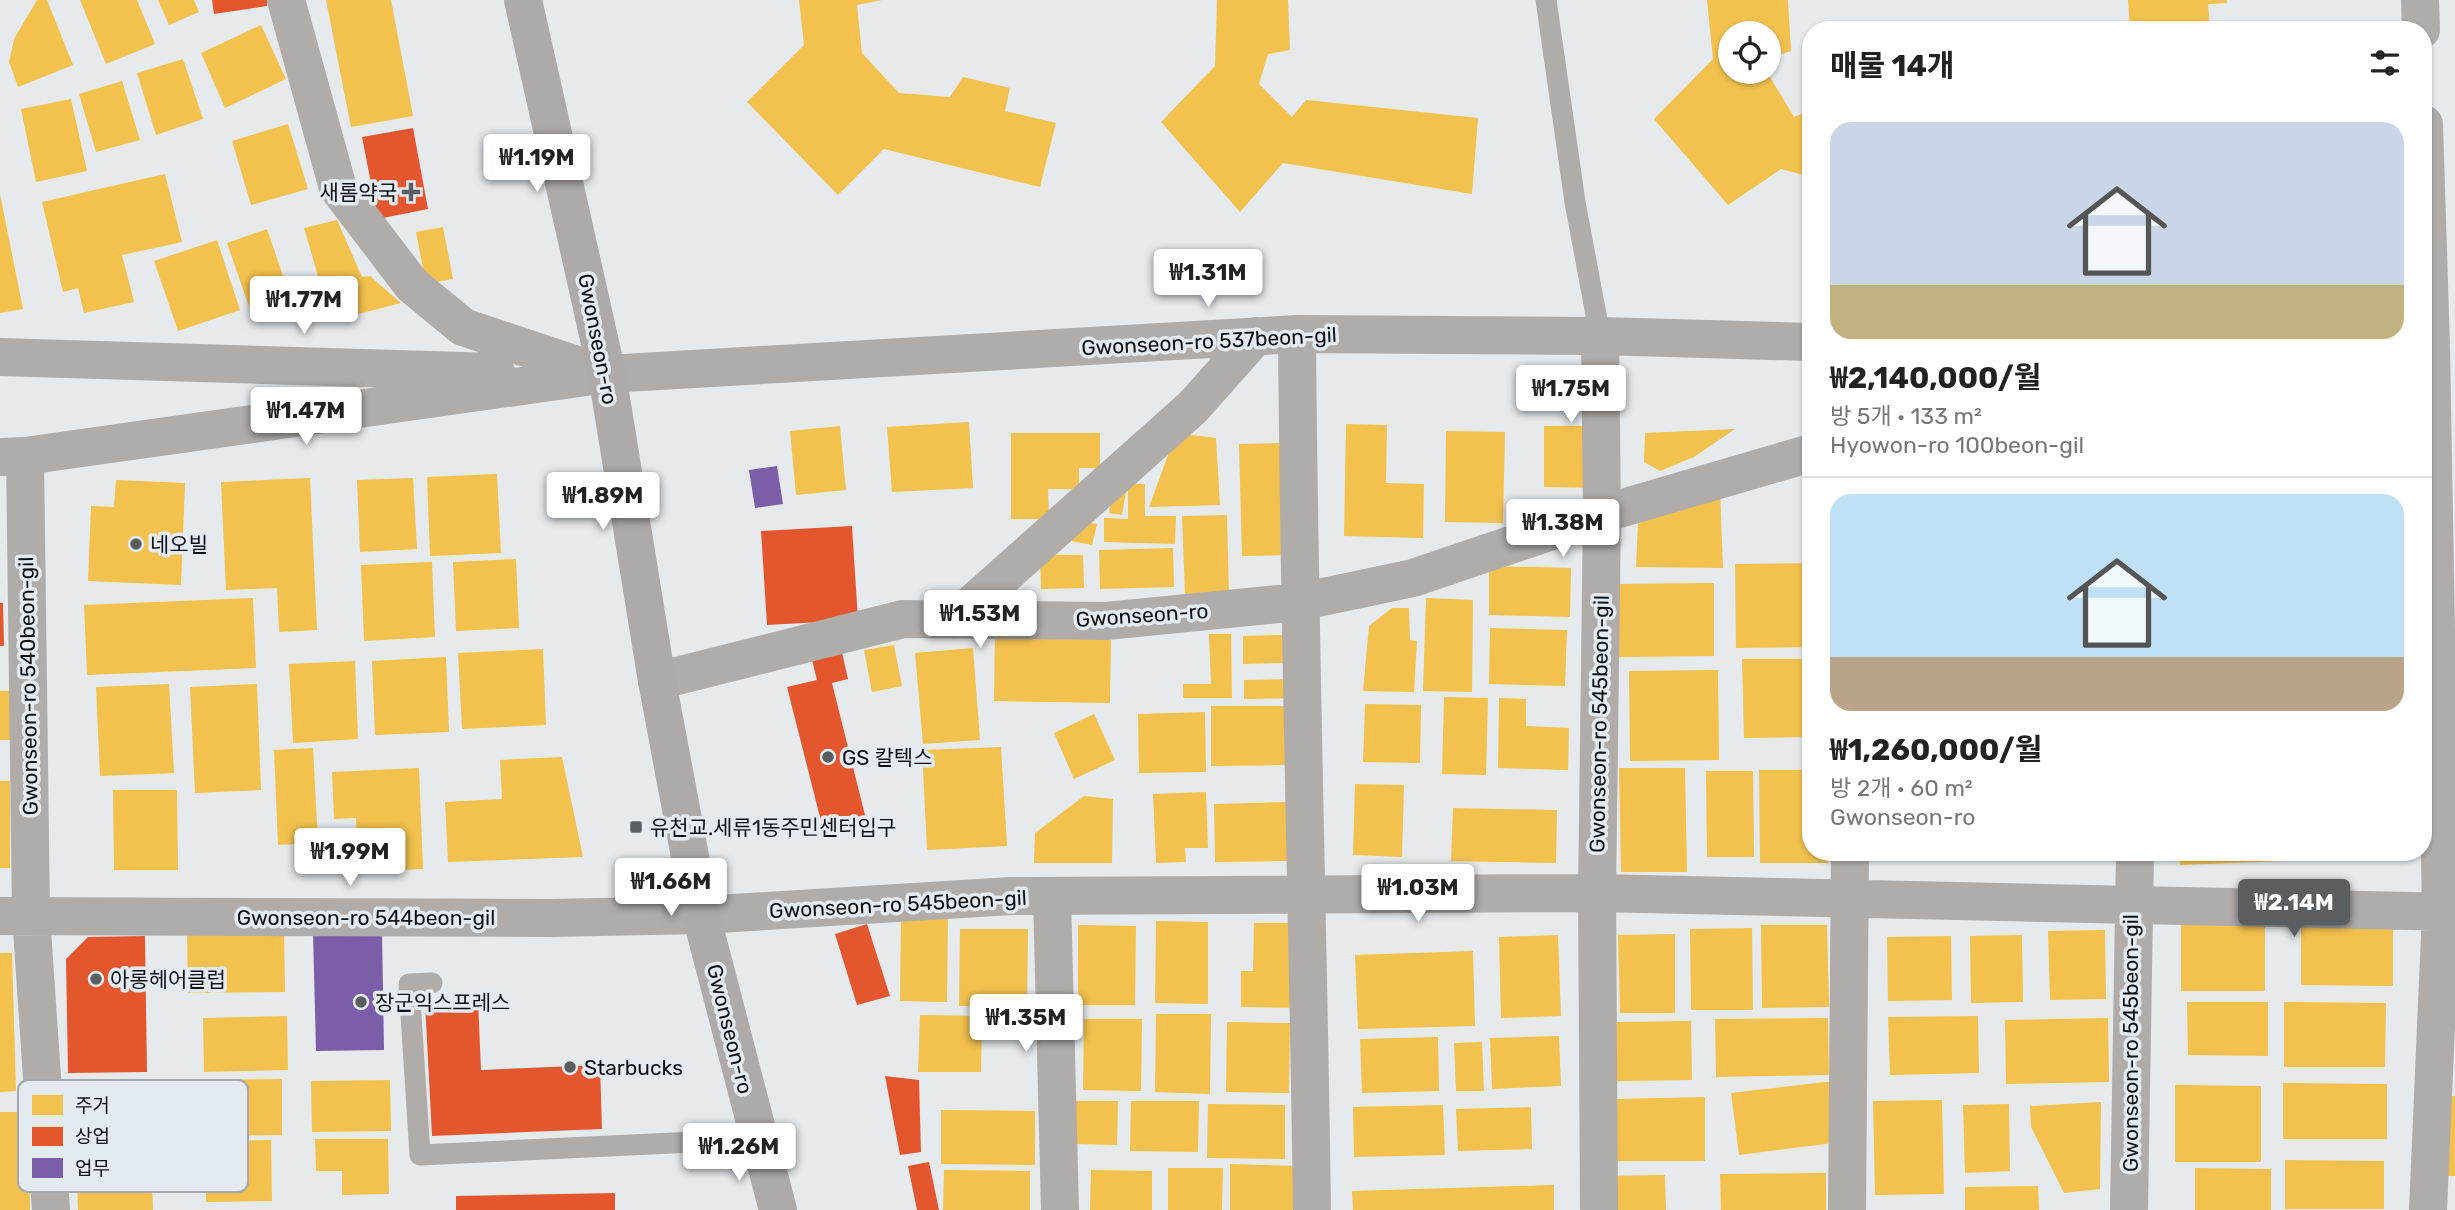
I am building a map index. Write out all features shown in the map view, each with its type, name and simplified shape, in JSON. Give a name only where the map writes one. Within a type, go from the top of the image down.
[{"type":"street","points":[[286,0],[338,188],[412,285],[463,327],[607,374]]},
{"type":"street","name":"Gwonseon-ro","points":[[523,0],[607,374],[657,681],[701,915],[778,1210]]},
{"type":"street","points":[[2420,0],[2421,21]]},
{"type":"street","points":[[2427,1210],[2448,912],[2437,347],[2432,261]]},
{"type":"street","points":[[1297,334],[1299,602],[1308,895],[1312,1210]]},
{"type":"street","name":"Gwonseon-ro 537beon-gil","points":[[607,374],[1297,334],[1600,336],[1802,342]]},
{"type":"street","name":"Gwonseon-ro 545beon-gil","points":[[1599,1210],[1597,893],[1602,514],[1600,336]]},
{"type":"street","points":[[954,620],[1193,407],[1256,337]]},
{"type":"street","points":[[0,358],[607,374]]},
{"type":"street","name":"Gwonseon-ro 540beon-gil","points":[[15,916],[13,456],[607,374]]},
{"type":"street","points":[[1299,602],[1413,578],[1602,514],[1802,456]]},
{"type":"street","name":"Gwonseon-ro","points":[[657,681],[903,620],[1105,621],[1299,602]]},
{"type":"street","points":[[1847,1210],[1850,861]]},
{"type":"street","points":[[2135,861],[2134,905],[2448,912]]},
{"type":"street","name":"Gwonseon-ro 545beon-gil","points":[[701,915],[1011,896],[1597,893],[2134,905],[2129,1210]]},
{"type":"street","name":"Gwonseon-ro 545beon-gil","points":[[1052,896],[1060,1210]]},
{"type":"street","name":"Gwonseon-ro 544beon-gil","points":[[15,916],[549,918],[701,915]]},
{"type":"street","points":[[15,916],[35,1080]]},
{"type":"street","points":[[49,1192],[51,1210]]},
{"type":"lane","points":[[1546,0],[1575,202],[1600,336]]},
{"type":"lane","points":[[432,983],[409,984],[419,1155],[758,1139]]},
{"type":"building: 주거","points":[[37,0],[47,0],[73,65],[18,87],[9,62],[14,39]]},
{"type":"building: 주거","points":[[80,0],[137,0],[155,44],[106,64]]},
{"type":"building: 주거","points":[[158,0],[194,0],[199,12],[169,25]]},
{"type":"building: 주거","points":[[326,0],[391,0],[413,116],[351,127]]},
{"type":"building: 주거","points":[[799,0],[882,0],[857,5],[862,53],[899,93],[950,97],[963,77],[1010,88],[1005,111],[1056,123],[1040,187],[884,149],[838,195],[747,102],[804,45]]},
{"type":"building: 주거","points":[[1217,0],[1288,0],[1290,50],[1268,54],[1259,84],[1292,117],[1306,100],[1478,118],[1472,194],[1283,163],[1240,212],[1161,122],[1215,66]]},
{"type":"building: 주거","points":[[1707,0],[1788,0],[1791,51],[1781,54],[1781,21],[1718,21],[1718,84],[1774,84],[1794,117],[1802,114],[1802,175],[1781,169],[1728,205],[1654,119],[1713,59]]},
{"type":"building: 주거","points":[[2128,0],[2227,0],[2227,3],[2208,4],[2209,21],[2129,21]]},
{"type":"building: 주거","points":[[261,25],[286,79],[225,108],[201,53]]},
{"type":"building: 주거","points":[[183,59],[203,119],[156,135],[137,73]]},
{"type":"building: 주거","points":[[122,81],[140,140],[96,152],[79,94]]},
{"type":"building: 주거","points":[[71,99],[87,171],[36,182],[21,109]]},
{"type":"building: 주거","points":[[288,124],[308,189],[251,205],[232,141]]},
{"type":"building: 주거","points":[[165,174],[182,242],[122,255],[134,302],[84,313],[78,288],[63,292],[42,202]]},
{"type":"building: 주거","points":[[0,194],[23,309],[0,313]]},
{"type":"building: 주거","points":[[337,220],[362,277],[370,276],[401,303],[331,321],[304,228]]},
{"type":"building: 주거","points":[[443,227],[453,279],[426,284],[416,232]]},
{"type":"building: 주거","points":[[267,229],[293,305],[253,318],[227,243]]},
{"type":"building: 주거","points":[[217,240],[240,310],[178,331],[154,261]]},
{"type":"building: 주거","points":[[969,422],[973,488],[892,492],[887,427]]},
{"type":"building: 주거","points":[[1346,424],[1387,425],[1386,483],[1424,484],[1423,538],[1344,536]]},
{"type":"building: 주거","points":[[840,426],[846,490],[796,495],[790,431]]},
{"type":"building: 주거","points":[[1544,426],[1596,426],[1595,488],[1544,487]]},
{"type":"building: 주거","points":[[1735,429],[1694,457],[1660,471],[1644,462],[1645,433]]},
{"type":"building: 주거","points":[[1446,431],[1505,432],[1503,523],[1445,522]]},
{"type":"building: 주거","points":[[1011,433],[1100,433],[1100,468],[1079,468],[1079,489],[1048,489],[1049,519],[1011,519]]},
{"type":"building: 주거","points":[[1176,433],[1216,438],[1220,505],[1149,507]]},
{"type":"building: 주거","points":[[1288,443],[1291,555],[1242,556],[1239,444]]},
{"type":"building: 주거","points":[[497,474],[501,553],[430,556],[427,477]]},
{"type":"building: 주거","points":[[310,478],[317,630],[279,632],[277,588],[226,590],[221,482]]},
{"type":"building: 주거","points":[[413,478],[417,549],[360,552],[357,480]]},
{"type":"building: 주거","name":"네오빌","points":[[116,480],[185,483],[181,585],[88,581],[91,506],[114,507]]},
{"type":"building: 주거","points":[[1128,484],[1145,484],[1145,516],[1176,516],[1175,544],[1104,542],[1104,518],[1128,519]]},
{"type":"building: 주거","points":[[1717,486],[1720,490],[1723,568],[1636,567],[1638,524]]},
{"type":"building: 주거","points":[[1113,489],[1126,492],[1122,515],[1109,513]]},
{"type":"building: 주거","points":[[1227,515],[1229,593],[1185,594],[1182,516]]},
{"type":"building: 주거","points":[[1077,520],[1097,524],[1092,545],[1072,541]]},
{"type":"building: 주거","points":[[1173,548],[1174,587],[1100,589],[1099,550]]},
{"type":"building: 주거","points":[[1040,555],[1083,555],[1084,588],[1041,589]]},
{"type":"building: 주거","points":[[516,559],[519,628],[456,631],[453,562]]},
{"type":"building: 주거","points":[[432,562],[435,637],[364,641],[361,565]]},
{"type":"building: 주거","points":[[1802,563],[1802,647],[1736,648],[1735,564]]},
{"type":"building: 주거","points":[[1489,566],[1571,568],[1570,617],[1489,615]]},
{"type":"building: 주거","points":[[1714,583],[1714,656],[1617,657],[1616,584]]},
{"type":"building: 주거","points":[[253,598],[256,668],[87,675],[84,605]]},
{"type":"building: 주거","points":[[1426,598],[1473,600],[1472,692],[1423,691]]},
{"type":"building: 주거","points":[[1392,608],[1409,608],[1410,640],[1417,641],[1414,692],[1363,691],[1369,626]]},
{"type":"building: 주거","points":[[1490,628],[1567,630],[1565,686],[1489,684]]},
{"type":"building: 주거","points":[[995,630],[1111,633],[1110,703],[994,701]]},
{"type":"building: 주거","points":[[1209,634],[1231,634],[1232,698],[1183,698],[1183,684],[1211,684]]},
{"type":"building: 주거","points":[[1284,635],[1284,663],[1243,664],[1243,636]]},
{"type":"building: 주거","points":[[894,645],[902,686],[872,692],[864,650]]},
{"type":"building: 주거","points":[[973,648],[980,740],[923,744],[915,653]]},
{"type":"building: 주거","points":[[543,649],[546,725],[462,729],[458,653]]},
{"type":"building: 주거","points":[[446,657],[449,732],[375,735],[372,661]]},
{"type":"building: 주거","points":[[1742,659],[1802,659],[1802,737],[1744,738]]},
{"type":"building: 주거","points":[[355,661],[358,739],[293,743],[289,664]]},
{"type":"building: 주거","points":[[1718,670],[1719,760],[1630,761],[1629,671]]},
{"type":"building: 주거","points":[[1296,679],[1296,698],[1244,699],[1244,680]]},
{"type":"building: 주거","points":[[169,684],[174,773],[100,776],[96,687]]},
{"type":"building: 주거","points":[[257,684],[261,790],[195,793],[190,687]]},
{"type":"building: 주거","points":[[0,691],[19,691],[18,740],[0,740]]},
{"type":"building: 주거","points":[[1444,697],[1488,698],[1486,775],[1442,774]]},
{"type":"building: 주거","points":[[1499,698],[1526,699],[1526,726],[1569,728],[1568,770],[1498,768]]},
{"type":"building: 주거","points":[[1365,704],[1421,705],[1420,763],[1363,762]]},
{"type":"building: 주거","points":[[1211,706],[1293,706],[1294,765],[1211,766]]},
{"type":"building: 주거","points":[[1205,712],[1206,772],[1139,773],[1138,714]]},
{"type":"building: 주거","points":[[1094,714],[1115,760],[1074,779],[1054,733]]},
{"type":"building: 주거","points":[[1001,747],[1007,846],[927,850],[922,750]]},
{"type":"building: 주거","points":[[313,748],[318,843],[278,845],[274,750]]},
{"type":"building: 주거","points":[[562,757],[583,857],[448,862],[445,802],[502,799],[500,760]]},
{"type":"building: 주거","points":[[419,768],[423,869],[358,872],[356,818],[334,819],[332,772]]},
{"type":"building: 주거","points":[[1619,768],[1685,768],[1687,872],[1621,872]]},
{"type":"building: 주거","points":[[1759,770],[1802,770],[1802,861],[1828,863],[1760,863]]},
{"type":"building: 주거","points":[[1706,771],[1753,771],[1754,857],[1707,857]]},
{"type":"building: 주거","points":[[0,781],[10,781],[10,868],[0,868]]},
{"type":"building: 주거","points":[[1355,784],[1404,785],[1402,857],[1353,855]]},
{"type":"building: 주거","points":[[113,790],[177,790],[178,870],[114,870]]},
{"type":"building: 주거","points":[[1206,792],[1208,848],[1185,848],[1186,862],[1156,863],[1153,794]]},
{"type":"building: 주거","points":[[1084,796],[1113,799],[1112,863],[1034,863],[1035,833]]},
{"type":"building: 주거","points":[[1288,802],[1289,861],[1215,862],[1214,804]]},
{"type":"building: 주거","points":[[1453,808],[1557,810],[1556,863],[1451,861]]},
{"type":"building: 주거","points":[[2180,861],[2284,861],[2180,865]]},
{"type":"building: 주거","points":[[901,913],[948,914],[947,1002],[900,1001]]},
{"type":"building: 주거","points":[[2181,913],[2265,914],[2265,991],[2181,991]]},
{"type":"building: 주거","points":[[1156,921],[1208,922],[1208,1004],[1155,1003]]},
{"type":"building: 주거","points":[[1254,923],[1300,923],[1299,1008],[1241,1007],[1241,971],[1253,971]]},
{"type":"building: 주거","points":[[1078,925],[1136,926],[1135,1005],[1078,1005]]},
{"type":"building: 주거","points":[[1761,925],[1827,925],[1829,1007],[1762,1008]]},
{"type":"building: 주거","points":[[2301,926],[2393,926],[2393,986],[2301,985]]},
{"type":"building: 주거","points":[[1752,928],[1753,1010],[1691,1010],[1690,929]]},
{"type":"building: 주거","points":[[960,929],[1028,929],[1027,1007],[959,1006]]},
{"type":"building: 주거","points":[[2105,930],[2106,999],[2050,1000],[2048,931]]},
{"type":"building: 주거","points":[[284,931],[285,992],[188,993],[187,932]]},
{"type":"building: 주거","points":[[1675,934],[1675,1013],[1620,1013],[1618,935]]},
{"type":"building: 주거","points":[[1558,935],[1561,1016],[1501,1018],[1499,937]]},
{"type":"building: 주거","points":[[2022,935],[2023,1002],[1971,1003],[1970,936]]},
{"type":"building: 주거","points":[[1951,936],[1952,1000],[1888,1001],[1887,937]]},
{"type":"building: 주거","points":[[1473,951],[1475,1026],[1358,1029],[1355,955]]},
{"type":"building: 주거","points":[[0,953],[12,953],[16,1091],[0,1092]]},
{"type":"building: 주거","points":[[2187,1002],[2268,1002],[2268,1056],[2188,1055]]},
{"type":"building: 주거","points":[[2284,1002],[2386,1003],[2385,1067],[2284,1067]]},
{"type":"building: 주거","points":[[1156,1014],[1211,1014],[1210,1094],[1155,1092]]},
{"type":"building: 주거","points":[[920,1015],[982,1016],[981,1072],[918,1072]]},
{"type":"building: 주거","points":[[287,1016],[288,1070],[204,1072],[203,1018]]},
{"type":"building: 주거","points":[[1978,1016],[1979,1073],[1890,1075],[1888,1017]]},
{"type":"building: 주거","points":[[1828,1018],[1829,1075],[1716,1077],[1715,1019]]},
{"type":"building: 주거","points":[[2108,1018],[2109,1082],[2006,1084],[2005,1020]]},
{"type":"building: 주거","points":[[1084,1019],[1142,1019],[1141,1091],[1083,1090]]},
{"type":"building: 주거","points":[[1691,1021],[1692,1080],[1617,1081],[1617,1022]]},
{"type":"building: 주거","points":[[1227,1022],[1290,1023],[1289,1093],[1226,1092]]},
{"type":"building: 주거","points":[[1559,1036],[1561,1086],[1492,1089],[1490,1038]]},
{"type":"building: 주거","points":[[1438,1037],[1439,1091],[1362,1093],[1360,1039]]},
{"type":"building: 주거","points":[[1482,1042],[1484,1091],[1456,1091],[1454,1043]]},
{"type":"building: 주거","points":[[282,1079],[282,1135],[248,1135],[248,1080],[212,1080]]},
{"type":"building: 주거","points":[[390,1080],[391,1131],[312,1132],[311,1081]]},
{"type":"building: 주거","points":[[1834,1081],[1841,1142],[1739,1155],[1731,1093]]},
{"type":"building: 주거","points":[[2283,1083],[2387,1084],[2387,1139],[2283,1139]]},
{"type":"building: 주거","points":[[2175,1085],[2261,1086],[2261,1162],[2175,1162]]},
{"type":"building: 주거","points":[[2445,1096],[2455,1096],[2455,1176],[2444,1176]]},
{"type":"building: 주거","points":[[1705,1097],[1705,1161],[1617,1161],[1616,1099]]},
{"type":"building: 주거","points":[[1942,1100],[1944,1194],[1875,1195],[1873,1101]]},
{"type":"building: 주거","points":[[1076,1101],[1118,1101],[1117,1145],[1075,1144]]},
{"type":"building: 주거","points":[[1131,1101],[1199,1101],[1198,1152],[1130,1151]]},
{"type":"building: 주거","points":[[2101,1102],[2100,1189],[2064,1193],[2031,1127],[2030,1106]]},
{"type":"building: 주거","points":[[1208,1104],[1285,1105],[1285,1159],[1207,1158]]},
{"type":"building: 주거","points":[[2009,1104],[2010,1171],[1965,1173],[1963,1105]]},
{"type":"building: 주거","points":[[1443,1105],[1445,1155],[1354,1157],[1353,1107]]},
{"type":"building: 주거","points":[[1531,1107],[1532,1149],[1458,1151],[1456,1109]]},
{"type":"building: 주거","points":[[941,1110],[1035,1111],[1035,1165],[941,1164]]},
{"type":"building: 주거","points":[[0,1112],[18,1112],[18,1192],[30,1192],[30,1210],[0,1210]]},
{"type":"building: 주거","points":[[315,1139],[388,1139],[389,1194],[342,1195],[342,1171],[316,1171]]},
{"type":"building: 주거","points":[[248,1140],[271,1140],[272,1201],[206,1202],[206,1192],[248,1192]]},
{"type":"building: 주거","points":[[2285,1160],[2384,1161],[2384,1209],[2285,1209]]},
{"type":"building: 주거","points":[[1230,1164],[1301,1166],[1301,1210],[1230,1210]]},
{"type":"building: 주거","points":[[1168,1168],[1223,1168],[1222,1210],[1168,1210]]},
{"type":"building: 주거","points":[[2195,1168],[2271,1169],[2271,1210],[2195,1210]]},
{"type":"building: 주거","points":[[944,1170],[1030,1171],[1030,1210],[943,1210]]},
{"type":"building: 주거","points":[[1091,1170],[1152,1171],[1152,1210],[1090,1210]]},
{"type":"building: 주거","points":[[1826,1173],[1826,1210],[1721,1210],[1720,1174]]},
{"type":"building: 주거","points":[[1665,1175],[1666,1210],[1605,1210],[1604,1176]]},
{"type":"building: 주거","points":[[1554,1185],[1554,1210],[1353,1210],[1352,1191]]},
{"type":"building: 주거","points":[[2038,1186],[2039,1210],[1965,1210],[1965,1187]]},
{"type":"building: 주거","points":[[77,1192],[152,1192],[153,1210],[78,1210]]},
{"type":"building: 상업","points":[[212,0],[267,0],[267,6],[214,14]]},
{"type":"building: 상업","points":[[413,128],[428,209],[378,219],[362,137]]},
{"type":"building: 상업","points":[[852,526],[858,620],[767,625],[761,531]]},
{"type":"building: 상업","points":[[0,603],[3,603],[4,646],[0,646]]},
{"type":"building: 상업","name":"GS 칼텍스","points":[[841,648],[848,679],[832,683],[868,827],[825,837],[787,687],[817,680],[811,656]]},
{"type":"building: 상업","points":[[867,924],[890,996],[857,1005],[835,934]]},
{"type":"building: 상업","points":[[145,936],[147,1072],[68,1073],[66,959],[88,937]]},
{"type":"building: 상업","name":"Starbucks","points":[[478,1000],[481,1070],[600,1065],[602,1129],[432,1136],[425,1002]]},
{"type":"building: 상업","points":[[885,1076],[919,1080],[921,1152],[900,1155]]},
{"type":"building: 상업","points":[[929,1162],[939,1210],[917,1210],[908,1166]]},
{"type":"building: 상업","points":[[615,1193],[615,1210],[456,1210],[456,1196]]},
{"type":"building: 업무","points":[[777,466],[783,504],[755,508],[749,470]]},
{"type":"building: 업무","points":[[382,932],[384,1050],[316,1051],[313,933]]},
{"type":"place","name":"새롬약국","points":[[411,192]]},
{"type":"place","name":"네오빌","points":[[136,544]]},
{"type":"place","name":"GS 칼텍스","points":[[828,757]]},
{"type":"place","name":"유천교.세류1동주민센터입구","points":[[636,827]]},
{"type":"place","name":"아롱헤어클럽","points":[[96,979]]},
{"type":"place","name":"장군익스프레스","points":[[361,1002]]},
{"type":"place","name":"Starbucks","points":[[570,1067]]}]
